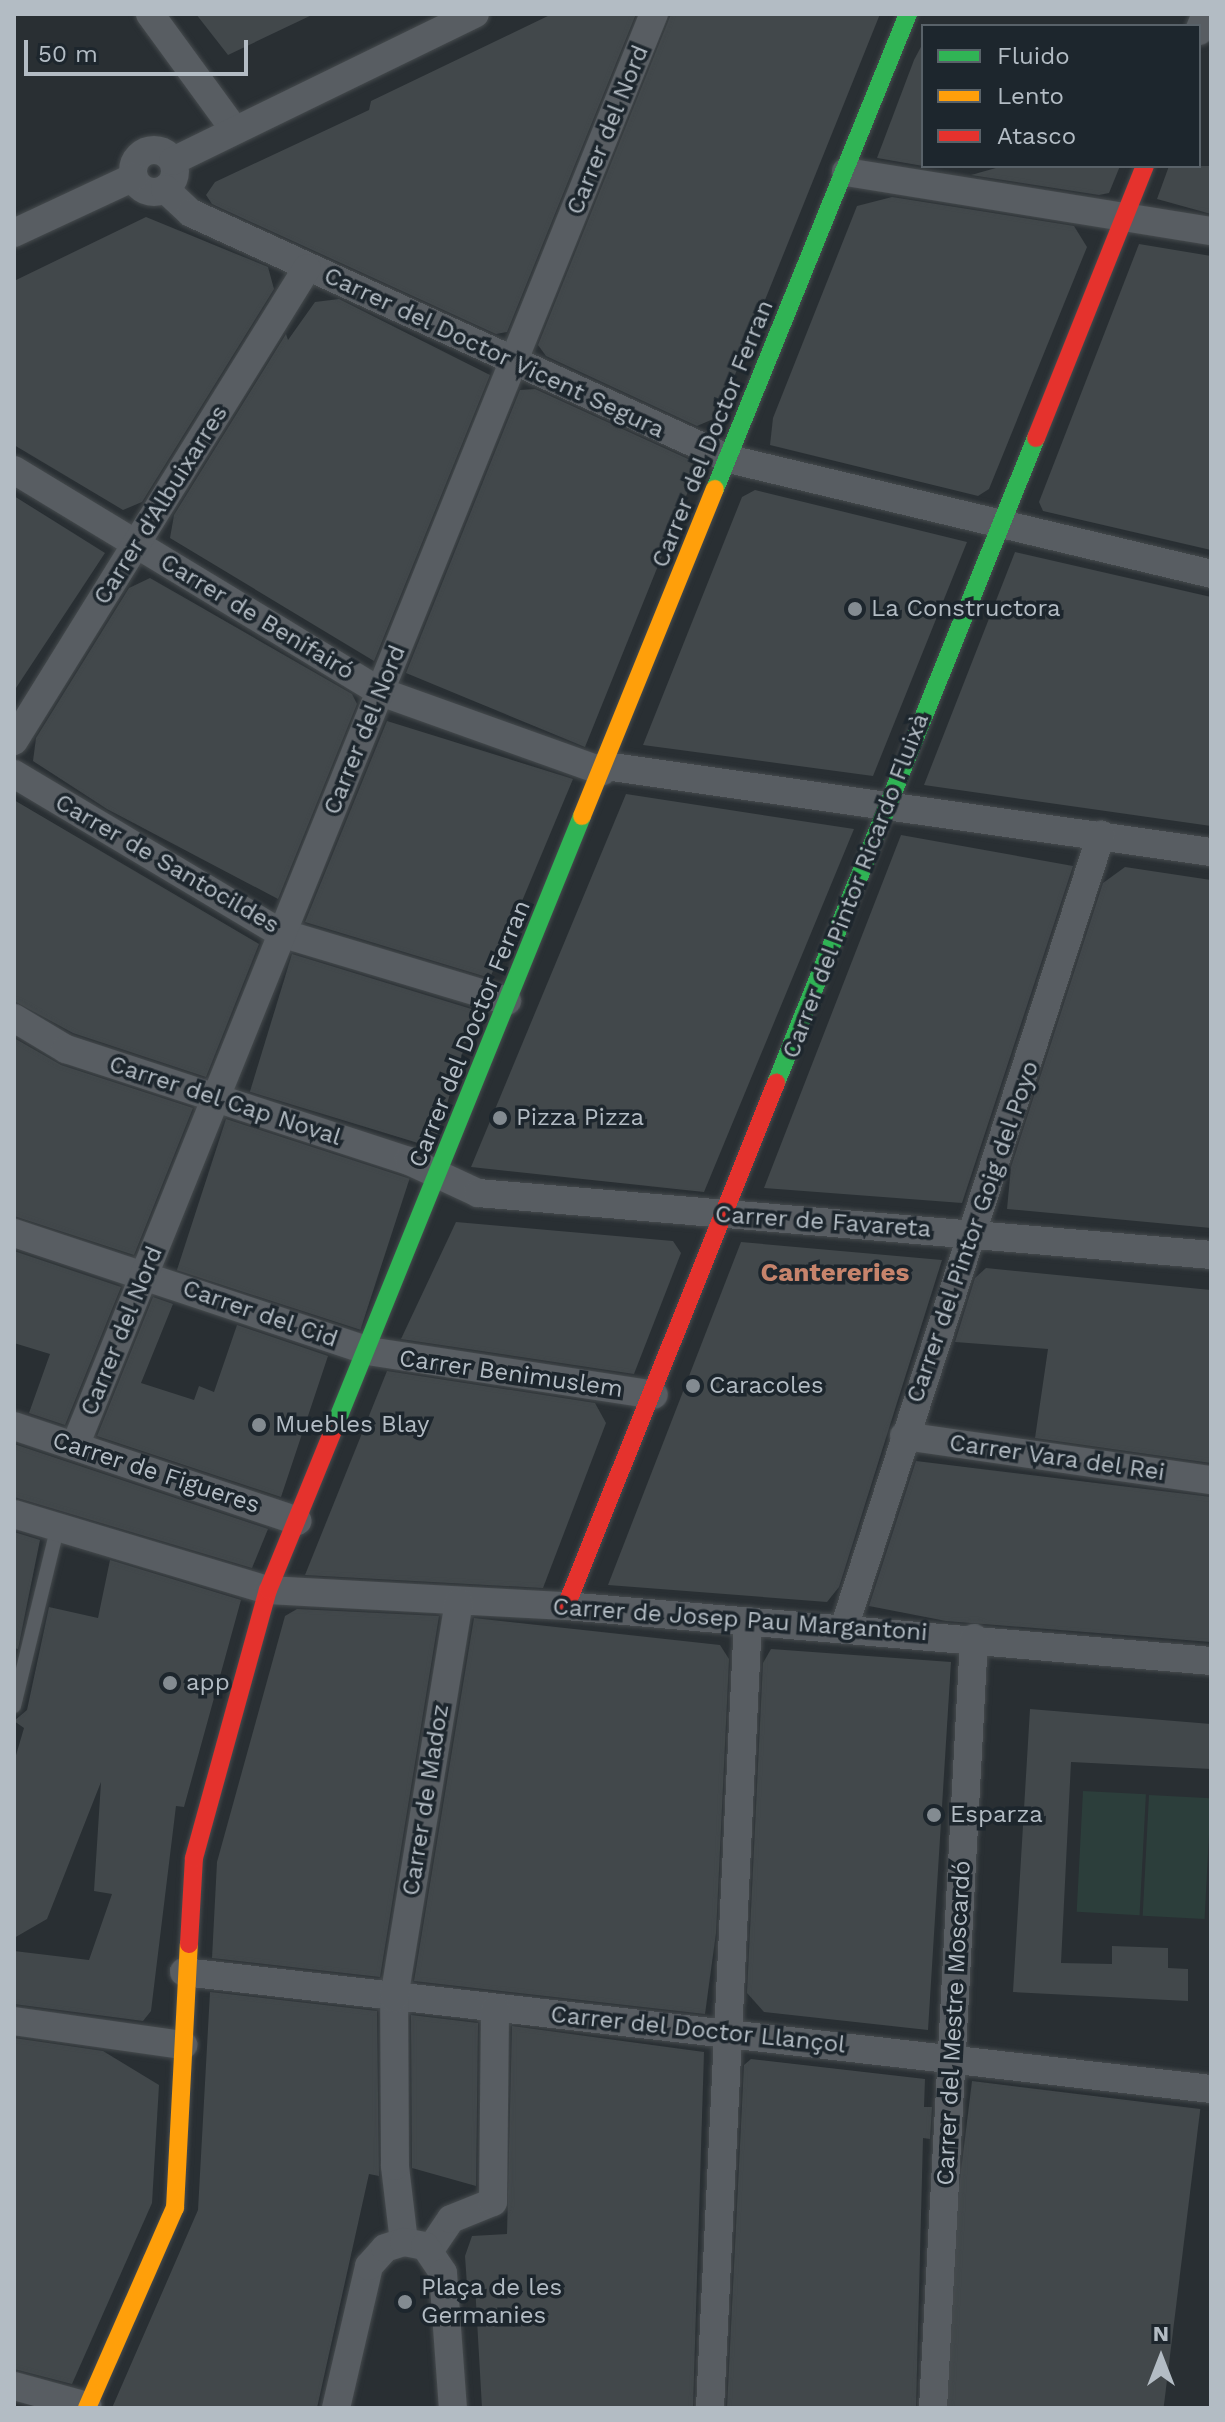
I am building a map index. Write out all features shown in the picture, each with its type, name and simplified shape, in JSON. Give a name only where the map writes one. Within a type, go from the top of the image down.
[{"type":"street","points":[[150,14],[234,129]]},
{"type":"street","points":[[173,161],[475,14]]},
{"type":"street","name":"Carrer del Nord","points":[[75,1446],[654,14]]},
{"type":"street","name":"Carrer del Doctor Ferran","points":[[87,2407],[170,2227],[183,2098],[184,1972],[194,1858],[268,1590],[368,1351],[908,14]]},
{"type":"street","points":[[134,177],[136,161],[150,150],[173,161]]},
{"type":"street","points":[[134,177],[147,191],[165,189],[175,176],[173,161]]},
{"type":"street","name":"Carrer del Pintor Ricardo Fluixà","points":[[566,1606],[654,1395],[885,805],[1144,168]]},
{"type":"street","points":[[846,172],[1211,231]]},
{"type":"street","points":[[14,233],[134,177]]},
{"type":"street","name":"Carrer del Doctor Vicent Segura","points":[[165,189],[191,213],[729,459],[1211,574]]},
{"type":"street","name":"Carrer d'Albuixarres","points":[[14,741],[307,268]]},
{"type":"street","name":"Carrer de Benifairó","points":[[14,470],[381,692],[603,768],[1211,852]]},
{"type":"street","name":"Carrer de Santocildes","points":[[14,774],[281,933],[507,1001]]},
{"type":"street","name":"Carrer del Pintor Goig del Poyo","points":[[844,1628],[904,1436],[977,1233],[1101,835]]},
{"type":"street","name":"Carrer del Cap Noval","points":[[14,1018],[66,1049],[409,1161],[438,1178]]},
{"type":"street","name":"Carrer de Favareta","points":[[438,1178],[478,1193],[1211,1255]]},
{"type":"street","name":"Carrer del Cid","points":[[14,1233],[368,1351]]},
{"type":"street","name":"Carrer Benimuslem","points":[[368,1351],[654,1395]]},
{"type":"street","name":"Carrer de Figueres","points":[[14,1426],[298,1521]]},
{"type":"street","name":"Carrer Vara del Rei","points":[[904,1436],[1211,1480]]},
{"type":"street","name":"Carrer de Josep Pau Margantoni","points":[[14,1514],[268,1590],[566,1606],[974,1638],[1211,1661]]},
{"type":"street","name":"Carrer de Madoz","points":[[394,1998],[459,1602]]},
{"type":"street","points":[[710,2408],[748,1621]]},
{"type":"street","name":"Carrer del Mestre Moscardó","points":[[933,2408],[974,1638]]},
{"type":"street","name":"Carrer del Doctor Llançol","points":[[184,1972],[394,1998],[952,2057],[1211,2089]]},
{"type":"street","points":[[394,1998],[395,2166],[417,2246],[446,2289],[453,2408]]},
{"type":"street","points":[[336,2408],[369,2266],[385,2248],[417,2246],[451,2219],[493,2202],[495,2009]]},
{"type":"street","points":[[14,2021],[183,2045]]},
{"type":"street","points":[[14,2386],[87,2407]]},
{"type":"lane","points":[[14,1706],[58,1526]]},
{"type":"shaded area","points":[[1083,1791],[1146,1794],[1140,1915],[1077,1912]]},
{"type":"shaded area","points":[[1149,1795],[1211,1798],[1205,1919],[1143,1916]]},
{"type":"building","points":[[196,14],[314,14],[228,55]]},
{"type":"building","points":[[552,14],[636,14],[507,332],[496,334],[212,204],[206,195],[215,182],[369,110],[371,101]]},
{"type":"building","points":[[671,14],[880,14],[718,417],[697,426],[546,356],[538,345]]},
{"type":"building","points":[[921,47],[921,166],[877,158]]},
{"type":"building","points":[[1211,166],[1211,214],[1157,199],[1168,168]]},
{"type":"building","points":[[996,168],[1119,168],[1109,193],[1099,195],[971,175]]},
{"type":"building","points":[[892,197],[1074,226],[1087,247],[989,489],[978,496],[770,445],[773,418],[857,206]]},
{"type":"building","points":[[146,217],[268,267],[274,289],[142,502],[123,510],[14,445],[14,281]]},
{"type":"building","points":[[1139,244],[1211,256],[1211,550],[1043,511],[1039,502]]},
{"type":"building","points":[[339,299],[490,375],[374,661],[170,538],[174,515],[286,334],[288,340],[315,302]]},
{"type":"building","points":[[535,389],[699,464],[585,747],[406,673],[520,390]]},
{"type":"building","points":[[755,490],[967,542],[873,776],[643,745],[742,497]]},
{"type":"building","points":[[14,496],[105,553],[14,691]]},
{"type":"building","points":[[1015,552],[1211,597],[1211,826],[924,785]]},
{"type":"building","points":[[150,578],[352,694],[357,704],[278,899],[107,809],[33,761],[36,738],[129,588]]},
{"type":"building","points":[[387,721],[573,779],[490,978],[305,922]]},
{"type":"building","points":[[626,794],[854,829],[704,1192],[471,1167]]},
{"type":"building","points":[[14,800],[259,944],[206,1077],[73,1033],[14,1001]]},
{"type":"building","points":[[901,835],[1073,866],[962,1203],[764,1188]]},
{"type":"building","points":[[1125,867],[1211,880],[1211,1228],[1007,1209],[1011,1167],[1103,883]]},
{"type":"building","points":[[292,954],[476,1010],[434,1148],[250,1092]]},
{"type":"building","points":[[14,1038],[61,1065],[193,1108],[134,1255],[14,1216]]},
{"type":"building","points":[[226,1119],[410,1179],[360,1330],[177,1270]]},
{"type":"building","points":[[456,1222],[673,1241],[681,1253],[634,1374],[401,1339]]},
{"type":"building","points":[[741,1242],[942,1260],[839,1587],[827,1602],[608,1585]]},
{"type":"building","points":[[14,1251],[121,1287],[65,1425],[29,1413],[50,1354],[14,1343]]},
{"type":"building","points":[[986,1268],[1211,1290],[1211,1463],[1035,1438],[1048,1349],[955,1342],[975,1278]]},
{"type":"building","points":[[153,1297],[173,1304],[141,1383],[194,1400],[199,1386],[214,1392],[237,1325],[328,1356],[281,1497],[97,1436]]},
{"type":"building","points":[[387,1371],[595,1403],[606,1423],[543,1588],[305,1575]]},
{"type":"building","points":[[14,1444],[268,1529],[252,1568],[14,1497]]},
{"type":"building","points":[[916,1461],[1211,1497],[1211,1642],[946,1621],[869,1606]]},
{"type":"building","points":[[14,1532],[40,1540],[18,1649],[14,1648]]},
{"type":"building","points":[[110,1560],[241,1600],[184,1807],[176,1806],[151,2011],[143,2021],[14,2004],[14,1951],[89,1960],[112,1894],[94,1891],[101,1782],[47,1919],[14,1938],[14,1762],[24,1728],[14,1721],[27,1710],[49,1607],[98,1618]]},
{"type":"building","points":[[297,1609],[439,1616],[380,1977],[212,1958],[217,1862],[285,1616]]},
{"type":"building","points":[[474,1618],[720,1645],[729,1659],[716,1933],[705,2014],[414,1981]]},
{"type":"building","points":[[771,1649],[951,1662],[928,2030],[764,2012],[747,1993],[763,1663]]},
{"type":"building","points":[[1030,1709],[1211,1724],[1211,1769],[1071,1762],[1061,1963],[1112,1964],[1112,1946],[1168,1948],[1168,1968],[1188,1969],[1188,2001],[1013,1992]]},
{"type":"building","points":[[210,1992],[377,2011],[379,2176],[369,2174],[317,2408],[112,2408],[198,2210]]},
{"type":"building","points":[[411,2015],[478,2023],[476,2186],[412,2168]]},
{"type":"building","points":[[512,2026],[704,2052],[693,2408],[482,2408],[475,2285],[467,2285],[465,2256],[472,2236],[507,2234]]},
{"type":"building","points":[[14,2038],[103,2051],[159,2085],[152,2203],[72,2384],[14,2369]]},
{"type":"building","points":[[751,2059],[925,2079],[924,2107],[932,2107],[930,2139],[923,2138],[916,2408],[727,2408],[744,2065]]},
{"type":"building","points":[[972,2081],[1200,2109],[1164,2408],[932,2407]]},
{"type":"traffic: fast","points":[[715,489],[908,14]]},
{"type":"traffic: fast","points":[[776,1083],[1036,438]]},
{"type":"traffic: fast","points":[[334,1428],[582,816]]},
{"type":"traffic: slow","points":[[582,816],[715,489]]},
{"type":"traffic: slow","points":[[87,2408],[175,2208],[189,1944]]},
{"type":"traffic: jam","points":[[1036,438],[1144,168]]},
{"type":"traffic: jam","points":[[566,1606],[776,1083]]},
{"type":"traffic: jam","points":[[189,1944],[194,1858],[268,1590],[334,1428]]},
{"type":"place","name":"La Constructora","points":[[855,609]]},
{"type":"place","name":"Pizza Pizza","points":[[500,1118]]},
{"type":"place","name":"Caracoles","points":[[693,1386]]},
{"type":"place","name":"Muebles Blay","points":[[259,1425]]},
{"type":"place","name":"app","points":[[170,1683]]},
{"type":"place","name":"Esparza","points":[[934,1815]]},
{"type":"place","name":"Plaça de les Germanies","points":[[405,2302]]},
{"type":"district","name":"Cantereries","points":[[835,1273]]}]
